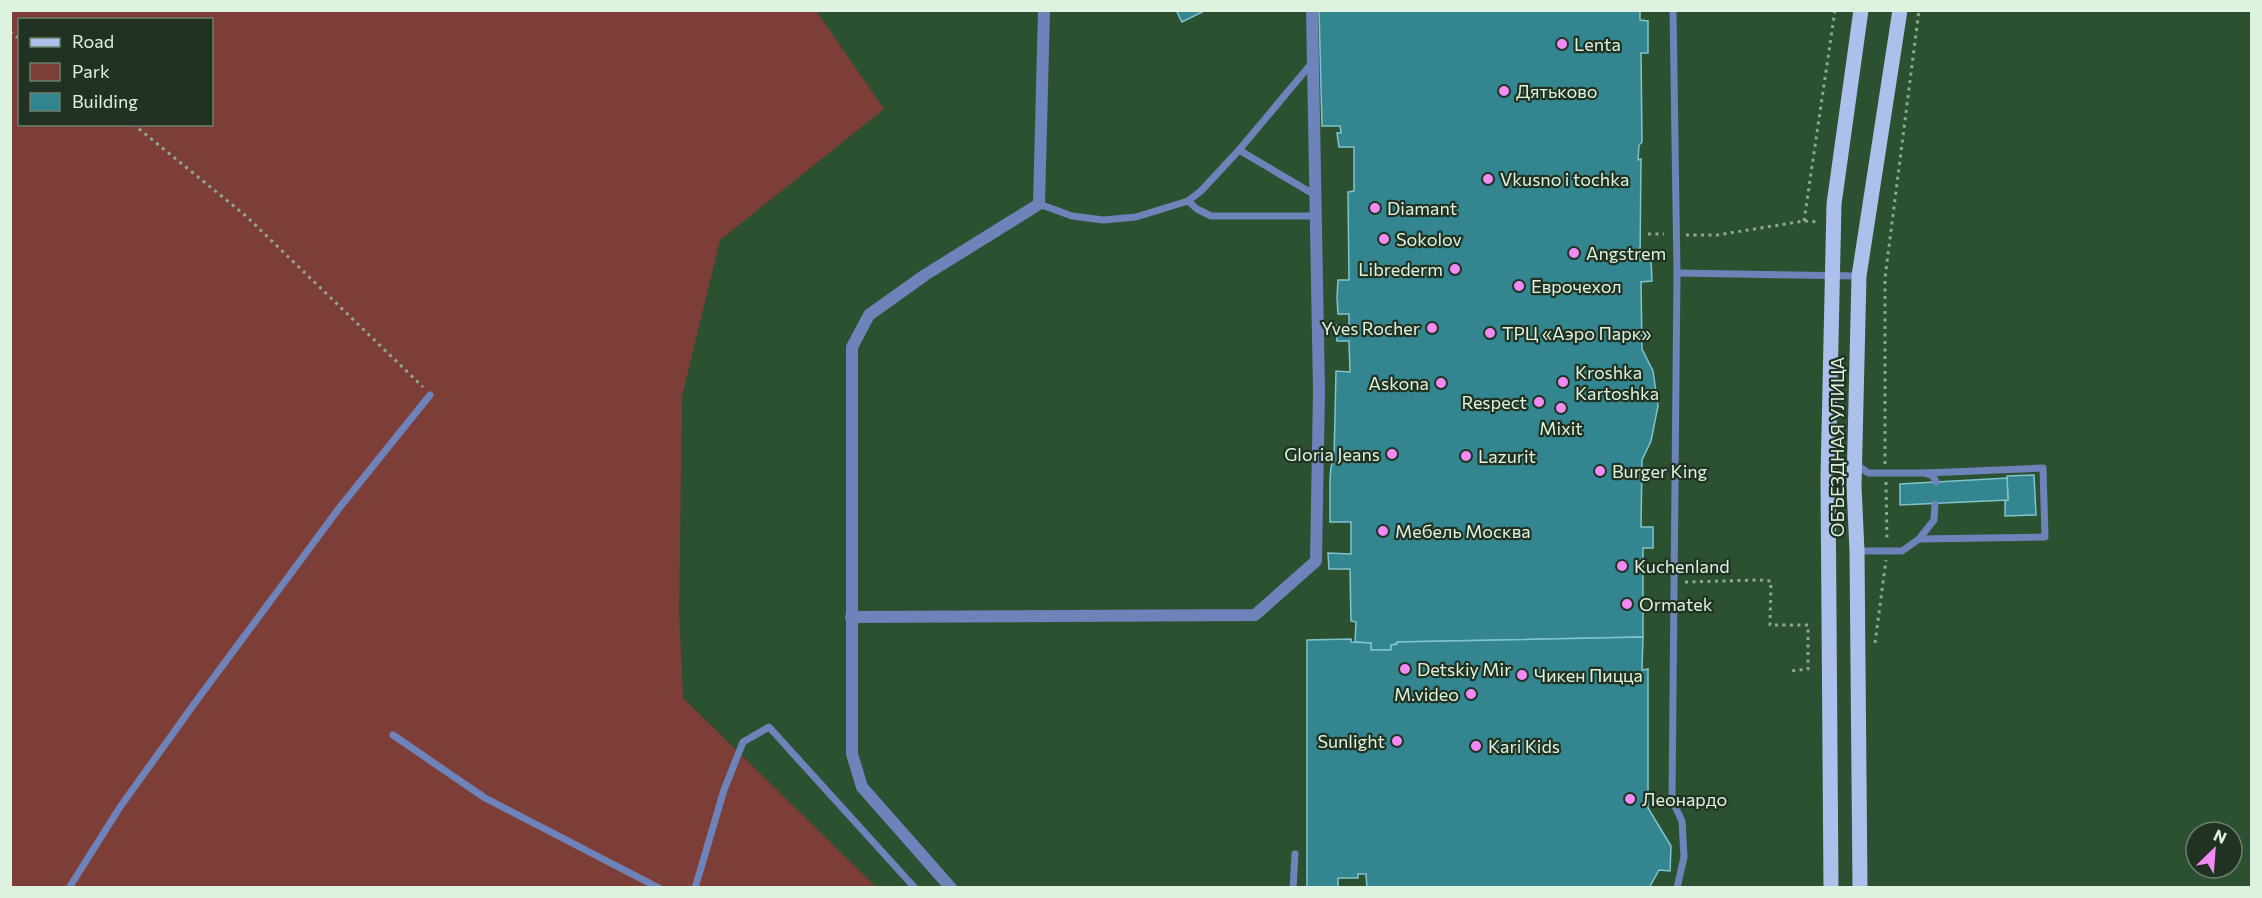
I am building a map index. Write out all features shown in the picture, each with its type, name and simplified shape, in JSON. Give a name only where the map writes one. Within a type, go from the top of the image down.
[{"type":"main road","name":"ОБЪЕЗДНАЯ УЛИЦА","points":[[1831,888],[1828,478],[1834,204],[1862,10]]},
{"type":"main road","name":"ОБЪЕЗДНАЯ УЛИЦА","points":[[1860,888],[1854,462],[1858,276],[1900,10]]},
{"type":"street","points":[[951,888],[862,788],[852,754],[852,347],[869,315],[925,275],[1040,204],[1044,10]]},
{"type":"street","points":[[851,617],[1255,615],[1316,561],[1319,391],[1311,64],[1312,10]]},
{"type":"lane","points":[[1673,10],[1677,273],[1672,800],[1682,820],[1684,857],[1677,888]]},
{"type":"lane","points":[[1040,204],[1072,216],[1103,220],[1136,217],[1188,201],[1201,191],[1239,150],[1311,64]]},
{"type":"lane","points":[[1239,150],[1315,195]]},
{"type":"lane","points":[[1188,201],[1197,210],[1211,216],[1316,216]]},
{"type":"lane","points":[[1677,273],[1858,276]]},
{"type":"lane","points":[[69,888],[120,807],[197,700],[340,507],[430,394]]},
{"type":"lane","points":[[1854,462],[1868,473],[2043,468],[2045,537],[1919,538]]},
{"type":"lane","points":[[1925,473],[1933,476],[1936,482]]},
{"type":"lane","points":[[1857,551],[1902,551],[1919,538],[1934,520],[1935,504]]},
{"type":"lane","points":[[694,888],[724,790],[743,742],[769,727],[915,888]]},
{"type":"lane","points":[[393,735],[485,798],[659,888]]},
{"type":"lane","points":[[1293,888],[1295,854]]},
{"type":"path","points":[[1648,234],[1717,235],[1804,220],[1835,10]]},
{"type":"path","points":[[1874,649],[1887,551],[1885,278],[1919,10]]},
{"type":"path","points":[[135,126],[246,216],[430,394]]},
{"type":"path","points":[[1674,582],[1771,581],[1770,625],[1808,625],[1808,669],[1791,671]]},
{"type":"green space","points":[[10,11],[816,11],[884,109],[720,240],[682,396],[679,611],[683,698],[876,887],[11,887]]},
{"type":"building","points":[[1176,10],[1206,10],[1182,22]]},
{"type":"building","name":"ТРЦ «Аэро Парк»","points":[[1319,10],[1640,10],[1640,20],[1648,21],[1648,53],[1641,53],[1642,142],[1639,145],[1638,160],[1641,159],[1640,260],[1651,260],[1652,281],[1641,282],[1642,349],[1653,371],[1658,406],[1651,441],[1642,460],[1641,527],[1653,527],[1653,548],[1643,548],[1643,637],[1397,642],[1391,645],[1391,650],[1371,650],[1371,643],[1355,642],[1356,622],[1351,621],[1350,569],[1329,569],[1328,553],[1351,554],[1351,522],[1330,522],[1330,479],[1334,459],[1336,371],[1350,372],[1349,341],[1337,341],[1337,325],[1349,326],[1349,314],[1338,314],[1337,298],[1338,280],[1349,280],[1348,192],[1354,191],[1354,147],[1339,147],[1337,133],[1341,133],[1340,126],[1322,126]]},
{"type":"building","points":[[2034,475],[2036,515],[2005,516],[2005,501],[2008,500],[2007,476]]},
{"type":"building","points":[[2007,478],[2008,500],[1900,505],[1900,484]]},
{"type":"building","points":[[1643,637],[1642,670],[1648,669],[1648,808],[1671,846],[1670,871],[1659,870],[1649,888],[1367,888],[1366,874],[1358,874],[1358,878],[1338,878],[1338,888],[1307,888],[1307,640],[1351,639],[1351,642],[1371,643],[1371,650],[1391,650],[1391,645],[1397,642]]},
{"type":"place","name":"Lenta","points":[[1562,44]]},
{"type":"place","name":"Дятьково","points":[[1504,91]]},
{"type":"place","name":"Vkusno i tochka","points":[[1488,179]]},
{"type":"place","name":"Diamant","points":[[1375,208]]},
{"type":"place","name":"Sokolov","points":[[1384,239]]},
{"type":"place","name":"Angstrem","points":[[1574,253]]},
{"type":"place","name":"Librederm","points":[[1455,269]]},
{"type":"place","name":"Еврочехол","points":[[1519,286]]},
{"type":"place","name":"Yves Rocher","points":[[1432,328]]},
{"type":"place","name":"ТРЦ «Аэро Парк»","points":[[1490,333]]},
{"type":"place","name":"Kroshka Kartoshka","points":[[1563,382]]},
{"type":"place","name":"Askona","points":[[1441,383]]},
{"type":"place","name":"Respect","points":[[1539,402]]},
{"type":"place","name":"Mixit","points":[[1561,408]]},
{"type":"place","name":"Gloria Jeans","points":[[1392,454]]},
{"type":"place","name":"Lazurit","points":[[1466,456]]},
{"type":"place","name":"Burger King","points":[[1600,471]]},
{"type":"place","name":"Мебель Москва","points":[[1383,531]]},
{"type":"place","name":"Kuchenland","points":[[1622,566]]},
{"type":"place","name":"Ormatek","points":[[1627,604]]},
{"type":"place","name":"Detskiy Mir","points":[[1405,669]]},
{"type":"place","name":"Чикен Пицца","points":[[1522,675]]},
{"type":"place","name":"M.video","points":[[1471,694]]},
{"type":"place","name":"Sunlight","points":[[1397,741]]},
{"type":"place","name":"Kari Kids","points":[[1476,746]]},
{"type":"place","name":"Леонардо","points":[[1630,799]]}]
